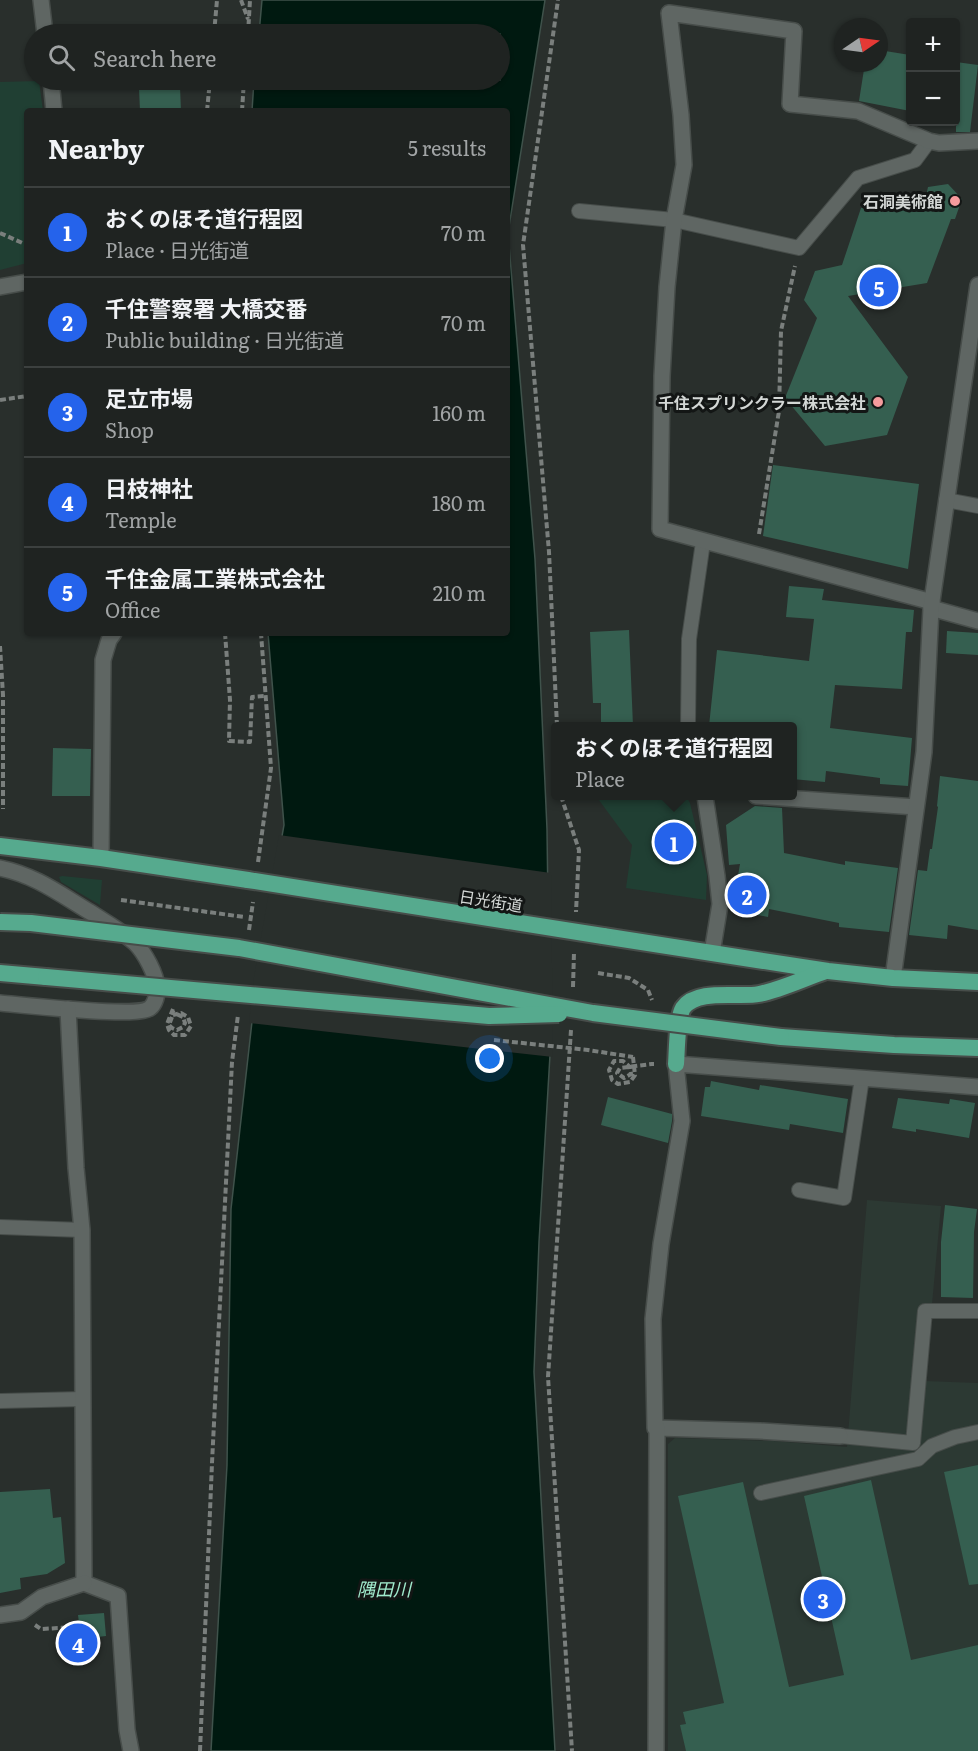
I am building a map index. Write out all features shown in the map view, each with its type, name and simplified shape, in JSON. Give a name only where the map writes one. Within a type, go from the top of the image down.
[{"type":"highway","name":"日光街道","points":[[0,846],[101,858],[248,880],[828,971],[893,978],[978,982]]},
{"type":"highway","points":[[0,922],[32,923],[240,948],[592,1012],[781,1036],[894,1045],[978,1048]]},
{"type":"highway","points":[[676,1064],[679,1025],[683,1009],[693,1000],[711,995],[759,994],[828,971]]},
{"type":"highway","points":[[0,973],[489,1016],[592,1012]]},
{"type":"street","points":[[42,0],[44,24]]},
{"type":"street","points":[[978,141],[939,143],[929,141],[858,111],[790,104],[794,31],[669,13],[681,115],[684,165],[674,220],[667,287],[662,376],[660,529],[931,605],[978,621]]},
{"type":"street","points":[[52,90],[54,108]]},
{"type":"street","points":[[0,287],[24,283]]},
{"type":"street","points":[[893,978],[924,752],[931,605],[946,500],[973,351],[978,285]]},
{"type":"street","points":[[101,858],[103,660],[112,636]]},
{"type":"street","points":[[797,798],[916,807]]},
{"type":"street","points":[[706,800],[720,904],[712,953]]},
{"type":"street","points":[[0,868],[18,872],[52,888],[136,944],[157,978],[158,994],[149,1010],[114,1012],[0,1003]]},
{"type":"street","points":[[68,1009],[76,1168],[82,1230],[84,1582]]},
{"type":"street","points":[[656,1751],[657,1428],[655,1428],[653,1319],[661,1244],[682,1121],[676,1064],[978,1087]]},
{"type":"street","points":[[657,1428],[840,1436]]},
{"type":"street","points":[[0,1615],[21,1612],[42,1597],[84,1582],[118,1596],[127,1730],[131,1751]]},
{"type":"lane","points":[[579,211],[674,220],[799,248],[858,178],[915,160],[929,141]]},
{"type":"lane","points":[[946,500],[978,506]]},
{"type":"lane","points":[[688,722],[689,639],[704,542]]},
{"type":"lane","points":[[799,1190],[844,1198],[862,1078]]},
{"type":"lane","points":[[0,1227],[82,1230]]},
{"type":"lane","points":[[913,1443],[925,1311],[978,1311]]},
{"type":"lane","points":[[0,1401],[83,1400]]},
{"type":"lane","points":[[761,1493],[918,1459],[932,1446],[955,1437],[978,1432]]},
{"type":"lane","points":[[840,1436],[932,1446]]},
{"type":"path","points":[[215,24],[217,0]]},
{"type":"path","points":[[241,0],[249,21]]},
{"type":"path","points":[[249,24],[250,0]]},
{"type":"path","points":[[557,722],[549,552],[523,245],[558,0]]},
{"type":"path","points":[[207,108],[209,90]]},
{"type":"path","points":[[242,108],[243,90]]},
{"type":"path","points":[[0,234],[24,244]]},
{"type":"path","points":[[756,556],[779,411],[781,331],[799,248]]},
{"type":"path","points":[[0,400],[24,396]]},
{"type":"path","points":[[225,636],[230,700],[229,741],[250,742],[252,698],[266,696]]},
{"type":"path","points":[[258,862],[271,768],[261,636]]},
{"type":"path","points":[[0,646],[3,695],[3,808]]},
{"type":"path","points":[[563,800],[579,850],[576,921]]},
{"type":"path","points":[[249,933],[254,897]]},
{"type":"path","points":[[122,900],[243,917]]},
{"type":"path","points":[[573,993],[575,945]]},
{"type":"path","points":[[166,1011],[183,1017],[183,1027],[177,1030],[169,1025],[173,1015],[181,1013],[188,1017],[191,1026],[185,1035],[174,1035],[169,1030],[167,1024],[170,1014],[174,1008]]},
{"type":"path","points":[[200,1751],[232,1062],[238,1015]]},
{"type":"path","points":[[571,1028],[549,1377],[572,1751]]},
{"type":"path","points":[[628,1067],[620,1068],[617,1073],[624,1078],[631,1074],[630,1067],[623,1061],[614,1061],[609,1070],[612,1080],[618,1084],[630,1082],[634,1074],[633,1057]]},
{"type":"path","points":[[21,1612],[41,1629],[76,1627]]},
{"type":"shaded area","points":[[24,81],[24,90],[40,90],[43,108],[24,108],[24,264],[0,270],[0,82]]},
{"type":"shaded area","points":[[599,800],[688,800],[707,875],[706,900],[626,888],[632,845]]},
{"type":"shaded area","points":[[59,877],[102,880],[100,905],[61,882]]},
{"type":"shaded area","points":[[867,1200],[941,1206],[925,1381],[978,1383],[978,1751],[668,1751],[668,1444],[675,1438],[774,1441],[847,1447]]},
{"type":"water","name":"隅田川","points":[[262,0],[545,0],[510,220],[510,108],[252,108],[253,90],[510,90],[510,24],[260,24]]},
{"type":"water","name":"隅田川","points":[[510,257],[535,559],[547,829],[550,1055],[534,1372],[555,1751],[211,1751],[227,1465],[231,1209],[257,977],[284,825],[268,636],[510,636]]},
{"type":"pier","points":[[279,835],[551,873],[553,1057],[249,1023],[254,977]]},
{"type":"building","points":[[888,51],[906,54],[906,110],[859,101],[864,72],[888,72]]},
{"type":"building","points":[[960,63],[978,65],[970,132],[956,132],[956,126],[960,126]]},
{"type":"building","points":[[139,90],[180,90],[181,108],[140,108]]},
{"type":"building","points":[[948,184],[962,199],[955,219],[951,219],[927,283],[848,296],[908,377],[887,435],[825,446],[785,398],[817,318],[804,300],[815,271],[842,265],[861,208],[926,196],[928,187]]},
{"type":"building","points":[[773,465],[919,484],[908,569],[763,536]]},
{"type":"building","points":[[789,586],[824,589],[822,600],[914,610],[912,632],[906,632],[902,689],[835,685],[830,728],[912,738],[908,786],[880,784],[880,778],[826,771],[825,782],[797,779],[797,722],[709,722],[717,650],[809,661],[814,619],[786,617]]},
{"type":"building","points":[[629,630],[633,722],[601,722],[601,703],[593,703],[590,632]]},
{"type":"building","points":[[947,631],[978,633],[978,655],[946,653]]},
{"type":"building","points":[[53,748],[91,749],[90,796],[52,796]]},
{"type":"building","points":[[940,776],[978,781],[978,930],[948,925],[947,939],[909,935],[918,870],[927,871],[930,849],[932,849]]},
{"type":"building","points":[[755,806],[782,808],[784,853],[845,865],[845,861],[898,868],[889,932],[839,927],[839,923],[769,909],[768,917],[732,910],[740,864],[729,865],[726,825]]},
{"type":"building","points":[[711,1081],[759,1090],[760,1085],[848,1099],[843,1133],[790,1124],[789,1130],[701,1116],[705,1087],[710,1087]]},
{"type":"building","points":[[608,1097],[672,1114],[668,1143],[601,1125]]},
{"type":"building","points":[[898,1098],[949,1104],[950,1099],[975,1103],[969,1138],[916,1129],[916,1132],[892,1128]]},
{"type":"building","points":[[945,1205],[977,1209],[974,1232],[973,1298],[941,1297],[941,1242]]},
{"type":"building","points":[[978,1465],[978,1584],[969,1585],[944,1472]]},
{"type":"building","points":[[871,1480],[911,1660],[978,1645],[978,1751],[686,1751],[680,1725],[686,1724],[683,1712],[724,1703],[678,1496],[743,1482],[789,1687],[844,1675],[804,1496]]},
{"type":"building","points":[[50,1489],[53,1518],[61,1517],[65,1563],[47,1574],[20,1578],[21,1589],[0,1593],[0,1492]]},
{"type":"building","points":[[104,1613],[106,1636],[81,1639],[78,1615]]},
{"type":"place","name":"石洞美術館","points":[[955,201]]},
{"type":"place","name":"千住金属工業株式会社","points":[[879,287]]},
{"type":"place","name":"千住スプリンクラー株式会社","points":[[878,402]]},
{"type":"place","name":"おくのほそ道行程図","points":[[674,842]]},
{"type":"place","name":"千住警察署 大橋交番","points":[[747,895]]},
{"type":"place","name":"足立市場","points":[[823,1599]]},
{"type":"place","name":"日枝神社","points":[[78,1643]]}]
